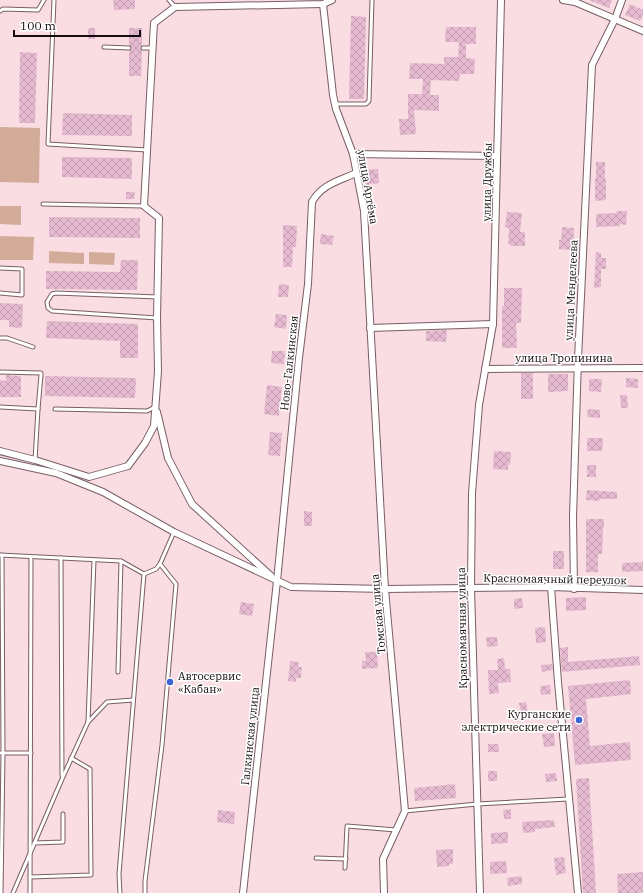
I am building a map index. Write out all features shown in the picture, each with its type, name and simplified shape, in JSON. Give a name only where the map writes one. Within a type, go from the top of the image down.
[{"type":"street","points":[[175,0],[175,7]]},
{"type":"street","points":[[0,451],[89,477],[128,466],[154,426],[158,371],[157,318],[159,218],[144,206],[154,23],[175,7],[323,4],[332,0]]},
{"type":"street","name":"улица Дружбы","points":[[486,366],[493,324],[501,0]]},
{"type":"street","points":[[563,0],[575,2],[643,31]]},
{"type":"street","name":"улица Менделеева","points":[[574,589],[573,517],[578,368],[592,65],[615,19],[622,0]]},
{"type":"street","name":"улица Артёма","points":[[323,4],[332,95],[353,154],[364,211],[370,328]]},
{"type":"street","points":[[353,154],[497,156]]},
{"type":"street","name":"Ново-Галкинская","points":[[277,581],[299,358],[308,284],[312,202],[323,187],[356,173]]},
{"type":"street","points":[[370,328],[493,324]]},
{"type":"street","name":"Томская улица","points":[[370,328],[385,589],[405,811]]},
{"type":"street","name":"улица Тропинина","points":[[486,366],[643,368]]},
{"type":"street","name":"Красномаячная улица","points":[[480,893],[471,588],[472,493],[479,405],[486,366]]},
{"type":"street","points":[[156,406],[168,458],[192,504],[277,581]]},
{"type":"street","name":"Красномаячный переулок","points":[[0,461],[56,473],[103,492],[174,532],[291,587],[385,589],[551,587],[574,589],[643,590]]},
{"type":"street","name":"Галкинская улица","points":[[243,893],[277,581]]},
{"type":"street","points":[[551,587],[568,799],[578,893]]},
{"type":"street","points":[[384,893],[382,859],[405,811]]},
{"type":"lane","points":[[0,11],[3,9],[38,10],[44,0]]},
{"type":"lane","points":[[54,0],[48,144],[147,150]]},
{"type":"lane","points":[[169,0],[175,7]]},
{"type":"lane","points":[[335,104],[366,104],[369,101],[372,0]]},
{"type":"lane","points":[[104,48],[129,48]]},
{"type":"lane","points":[[143,48],[152,48]]},
{"type":"lane","points":[[44,204],[144,206]]},
{"type":"lane","points":[[0,268],[22,269],[22,295],[0,294]]},
{"type":"lane","points":[[157,318],[52,312],[48,308],[47,302],[52,294],[56,293],[158,297]]},
{"type":"lane","points":[[0,338],[7,338],[33,348]]},
{"type":"lane","points":[[0,372],[41,372],[35,460]]},
{"type":"lane","points":[[55,409],[147,411],[156,406]]},
{"type":"lane","points":[[0,407],[38,409]]},
{"type":"lane","points":[[144,574],[156,569],[160,564],[174,532]]},
{"type":"lane","points":[[0,893],[1,555],[121,561],[144,574]]},
{"type":"lane","points":[[30,893],[32,557]]},
{"type":"lane","points":[[61,558],[62,779]]},
{"type":"lane","points":[[88,722],[94,560]]},
{"type":"lane","points":[[118,672],[121,561]]},
{"type":"lane","points":[[145,893],[145,881],[162,744],[176,584],[160,564]]},
{"type":"lane","points":[[120,893],[119,874],[144,574]]},
{"type":"lane","points":[[13,893],[30,851],[88,722],[107,702],[133,700]]},
{"type":"lane","points":[[1,753],[31,753]]},
{"type":"lane","points":[[30,877],[91,875],[90,769],[71,758]]},
{"type":"lane","points":[[405,811],[477,804],[568,799]]},
{"type":"lane","points":[[34,843],[63,842],[63,814]]},
{"type":"lane","points":[[345,868],[347,826],[396,830]]},
{"type":"lane","points":[[316,858],[346,859]]},
{"type":"shaded area","points":[[0,127],[40,128],[39,183],[0,182]]},
{"type":"shaded area","points":[[0,206],[21,206],[21,225],[0,224]]},
{"type":"shaded area","points":[[0,236],[34,237],[33,260],[0,260]]},
{"type":"shaded area","points":[[49,251],[84,253],[84,264],[49,263]]},
{"type":"shaded area","points":[[89,252],[115,253],[114,265],[89,264]]},
{"type":"building","points":[[113,0],[135,0],[135,9],[114,10]]},
{"type":"building","points":[[589,0],[612,0],[609,8]]},
{"type":"building","points":[[630,4],[643,10],[643,15],[640,21],[625,15]]},
{"type":"building","points":[[351,16],[366,17],[364,99],[349,99]]},
{"type":"building","points":[[446,27],[476,27],[476,44],[466,44],[466,58],[475,59],[474,74],[460,74],[459,81],[431,80],[430,95],[439,95],[439,111],[414,110],[416,134],[400,135],[399,119],[408,119],[408,94],[422,94],[423,79],[409,79],[410,63],[444,64],[444,57],[458,57],[459,42],[445,42]]},
{"type":"building","points":[[88,28],[95,28],[95,39],[88,39]]},
{"type":"building","points":[[129,28],[142,28],[142,45],[140,48],[142,51],[141,76],[129,76],[129,51],[132,48],[129,45]]},
{"type":"building","points":[[20,52],[37,53],[35,123],[19,123]]},
{"type":"building","points":[[63,113],[132,115],[132,136],[62,135]]},
{"type":"building","points":[[62,157],[132,158],[132,179],[62,177]]},
{"type":"building","points":[[596,162],[605,162],[606,200],[595,201]]},
{"type":"building","points":[[378,169],[379,183],[365,185],[363,170]]},
{"type":"building","points":[[126,192],[135,192],[134,199],[126,199]]},
{"type":"building","points":[[617,211],[627,211],[626,225],[620,224],[620,226],[596,227],[596,214],[616,213]]},
{"type":"building","points":[[507,212],[522,213],[520,232],[525,232],[525,246],[510,246],[510,244],[508,244],[509,228],[505,227]]},
{"type":"building","points":[[49,217],[140,218],[140,238],[49,237]]},
{"type":"building","points":[[283,225],[297,226],[296,247],[293,247],[292,267],[283,267]]},
{"type":"building","points":[[562,227],[574,228],[573,250],[559,249],[559,240],[561,240]]},
{"type":"building","points":[[321,234],[334,236],[332,245],[320,244]]},
{"type":"building","points":[[596,252],[601,253],[601,258],[606,258],[606,269],[601,269],[601,287],[594,288]]},
{"type":"building","points":[[121,260],[138,260],[137,290],[46,289],[46,271],[120,272]]},
{"type":"building","points":[[279,284],[289,285],[288,297],[278,297]]},
{"type":"building","points":[[504,288],[522,288],[521,323],[516,323],[517,348],[502,348],[502,306],[504,306]]},
{"type":"building","points":[[0,303],[23,304],[22,328],[9,327],[9,320],[0,320]]},
{"type":"building","points":[[276,314],[287,315],[286,329],[274,327]]},
{"type":"building","points":[[47,321],[138,324],[138,358],[120,358],[120,341],[46,338]]},
{"type":"building","points":[[447,330],[446,342],[426,341],[426,331]]},
{"type":"building","points":[[272,351],[285,351],[284,364],[271,363]]},
{"type":"building","points":[[521,373],[533,373],[533,399],[521,399]]},
{"type":"building","points":[[548,374],[568,374],[568,391],[548,392]]},
{"type":"building","points":[[6,375],[21,376],[21,397],[0,397],[0,380],[6,381]]},
{"type":"building","points":[[45,376],[136,378],[135,398],[45,396]]},
{"type":"building","points":[[626,378],[638,379],[638,388],[626,387]]},
{"type":"building","points":[[589,379],[602,379],[601,392],[589,391]]},
{"type":"building","points":[[267,385],[282,387],[279,416],[264,414]]},
{"type":"building","points":[[620,395],[627,395],[628,408],[621,408]]},
{"type":"building","points":[[588,409],[600,410],[600,418],[587,417]]},
{"type":"building","points":[[270,432],[282,433],[280,456],[268,455]]},
{"type":"building","points":[[587,438],[603,438],[602,451],[587,451]]},
{"type":"building","points":[[494,451],[511,452],[508,470],[493,469]]},
{"type":"building","points":[[587,465],[596,465],[596,477],[587,477]]},
{"type":"building","points":[[587,490],[617,492],[617,499],[600,499],[599,501],[586,500]]},
{"type":"building","points":[[304,511],[312,512],[312,526],[304,526]]},
{"type":"building","points":[[586,519],[604,519],[602,554],[598,554],[598,572],[586,572]]},
{"type":"building","points":[[553,551],[564,551],[564,569],[553,569]]},
{"type":"building","points":[[643,562],[643,571],[622,572],[622,563]]},
{"type":"building","points":[[586,597],[586,610],[566,611],[566,598]]},
{"type":"building","points":[[522,598],[523,608],[514,609],[514,599]]},
{"type":"building","points":[[241,602],[254,604],[252,616],[239,614]]},
{"type":"building","points":[[545,627],[546,642],[536,643],[535,628]]},
{"type":"building","points":[[486,637],[497,637],[498,646],[487,647]]},
{"type":"building","points":[[568,647],[568,662],[639,656],[640,665],[562,672],[560,648]]},
{"type":"building","points":[[365,652],[377,652],[378,668],[362,669],[362,661],[366,661]]},
{"type":"building","points":[[504,658],[505,669],[510,669],[511,682],[498,683],[499,693],[489,694],[488,670],[498,670],[497,659]]},
{"type":"building","points":[[290,661],[299,662],[298,667],[302,667],[301,678],[296,678],[296,682],[288,681]]},
{"type":"building","points":[[552,664],[553,670],[542,672],[541,665]]},
{"type":"building","name":"Курганские электрические сети","points":[[630,680],[631,694],[586,699],[590,746],[630,742],[631,760],[575,765],[568,686]]},
{"type":"building","points":[[550,685],[551,694],[541,695],[540,686]]},
{"type":"building","points":[[526,702],[528,712],[521,713],[519,703]]},
{"type":"building","points":[[554,733],[555,746],[544,747],[542,734]]},
{"type":"building","points":[[488,744],[498,744],[499,752],[488,752]]},
{"type":"building","points":[[488,771],[497,771],[497,781],[488,781]]},
{"type":"building","points":[[556,773],[557,781],[546,782],[545,774]]},
{"type":"building","points":[[589,778],[596,893],[583,893],[576,779]]},
{"type":"building","points":[[455,784],[456,798],[415,801],[414,788]]},
{"type":"building","points":[[511,809],[511,819],[504,819],[503,810]]},
{"type":"building","points":[[218,810],[235,812],[234,824],[217,822]]},
{"type":"building","points":[[554,820],[555,827],[535,829],[535,832],[523,833],[522,822]]},
{"type":"building","points":[[508,832],[508,843],[491,844],[491,833]]},
{"type":"building","points":[[453,849],[453,864],[449,864],[449,866],[437,867],[436,850]]},
{"type":"building","points":[[564,857],[566,873],[556,875],[554,858]]},
{"type":"building","points":[[506,861],[507,873],[490,874],[490,862]]},
{"type":"building","points":[[643,872],[643,893],[618,893],[617,874]]},
{"type":"building","points":[[522,876],[522,884],[508,886],[507,878]]},
{"type":"place","name":"Автосервис «Кабан»","points":[[170,682]]},
{"type":"place","name":"Курганские электрические сети","points":[[579,720]]}]
